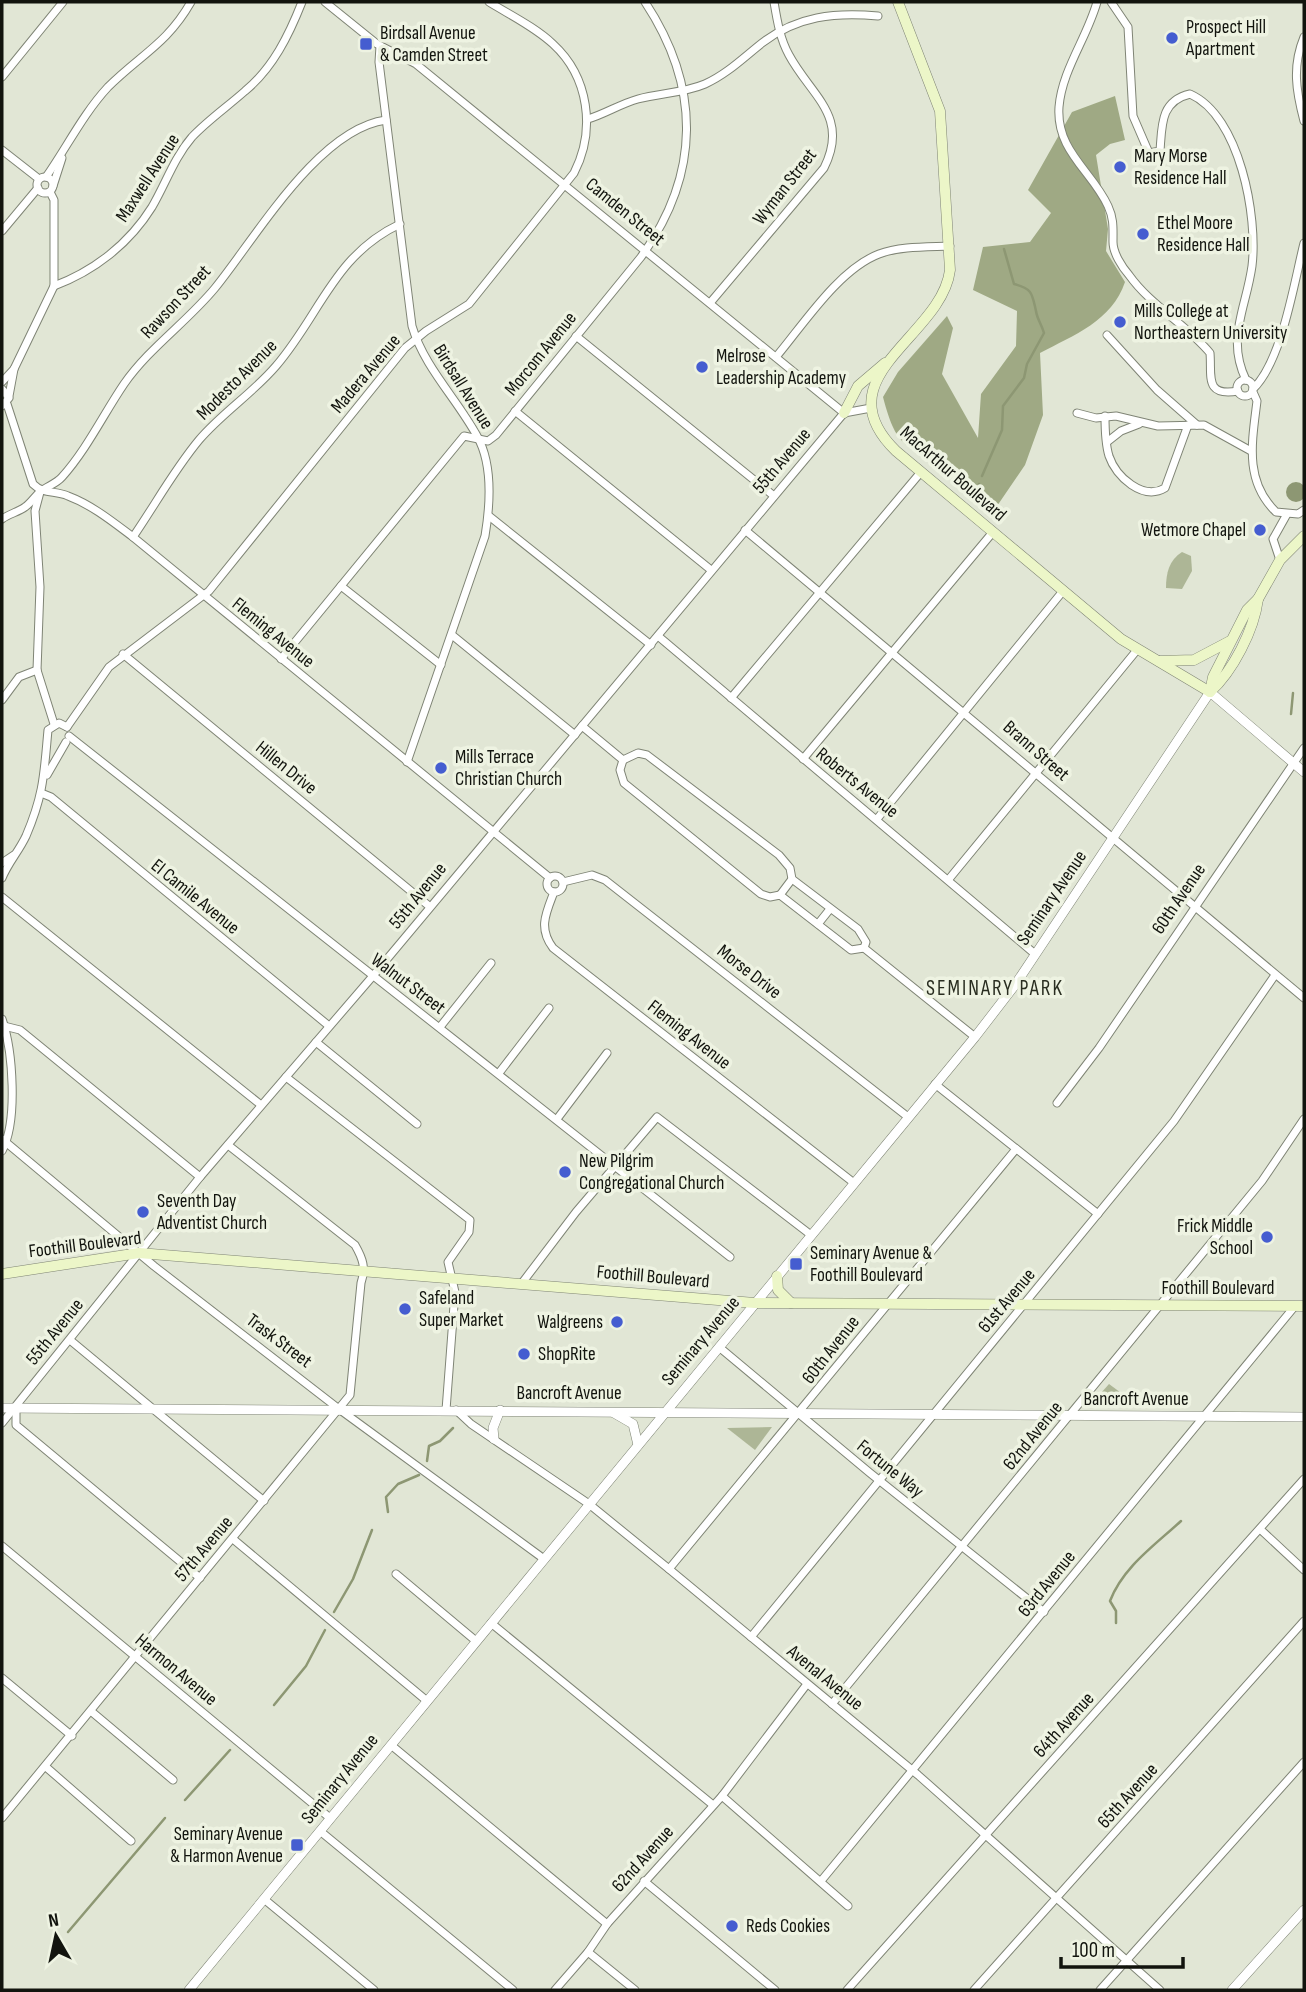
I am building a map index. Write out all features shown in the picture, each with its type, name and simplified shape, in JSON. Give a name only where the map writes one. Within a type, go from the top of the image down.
[{"type":"main road","points":[[872,408],[874,386],[888,361],[943,294],[950,270],[940,111],[898,2]]},
{"type":"main road","points":[[844,412],[849,398],[868,374],[888,361]]},
{"type":"main road","name":"MacArthur Boulevard","points":[[872,408],[885,440],[1063,591],[1137,650],[1210,692]]},
{"type":"main road","points":[[1210,692],[1213,677],[1247,610],[1258,599],[1280,560],[1302,541]]},
{"type":"main road","points":[[1210,692],[1221,682],[1252,625],[1258,599]]},
{"type":"main road","points":[[1153,660],[1194,660],[1230,641]]},
{"type":"main road","name":"Foothill Boulevard","points":[[2,1274],[139,1253],[755,1303],[1300,1306]]},
{"type":"main road","points":[[777,1276],[778,1290],[791,1303]]},
{"type":"street","points":[[2,77],[63,2]]},
{"type":"street","points":[[2,231],[65,151],[94,104],[119,78],[161,44],[191,2]]},
{"type":"street","name":"Maxwell Avenue","points":[[54,286],[104,259],[136,229],[152,207],[174,161],[191,138],[247,90],[270,64],[286,39],[302,2]]},
{"type":"street","points":[[325,2],[380,46]]},
{"type":"street","name":"Madera Avenue","points":[[46,776],[98,679],[123,654],[202,596],[416,339],[469,304],[565,186],[583,153],[588,119],[582,88],[561,52],[544,37],[489,2]]},
{"type":"street","name":"Morcom Avenue","points":[[281,659],[464,436],[488,441],[496,435],[645,251],[672,205],[682,173],[687,121],[684,90],[674,52],[645,2]]},
{"type":"street","name":"Wyman Street","points":[[710,303],[824,168],[831,149],[830,116],[789,57],[774,2]]},
{"type":"street","points":[[1097,2],[1064,82],[1059,109],[1063,135],[1076,163],[1107,203],[1113,218],[1115,252],[1129,276],[1210,353],[1210,382],[1221,392],[1238,391],[1246,396],[1265,375],[1280,335],[1304,243]]},
{"type":"street","points":[[1111,2],[1128,27],[1133,116],[1149,153],[1160,151],[1160,131],[1165,111],[1173,101],[1190,94],[1211,106],[1222,120],[1247,183],[1252,263],[1236,355],[1246,380],[1251,383],[1256,401],[1251,451],[1255,482],[1260,494],[1276,512],[1287,514],[1304,510]]},
{"type":"street","points":[[588,119],[639,99],[684,90],[719,77],[780,31],[822,16],[849,13],[878,16]]},
{"type":"street","points":[[1304,37],[1297,54],[1295,82],[1304,121]]},
{"type":"street","name":"Birdsall Avenue","points":[[380,46],[379,62],[386,120],[416,339],[479,439],[487,474],[489,516],[485,537],[407,762]]},
{"type":"street","name":"Camden Street","points":[[380,46],[416,64],[844,412]]},
{"type":"street","name":"Rawson Street","points":[[2,519],[25,507],[40,491],[59,481],[76,461],[125,383],[152,351],[215,289],[283,198],[339,143],[374,122],[386,120]]},
{"type":"street","points":[[2,150],[52,189]]},
{"type":"street","points":[[6,402],[14,369],[54,286],[52,189],[65,151]]},
{"type":"street","points":[[41,181],[52,189]]},
{"type":"street","name":"Modesto Avenue","points":[[133,537],[200,439],[260,383],[290,348],[340,269],[371,241],[400,224]]},
{"type":"street","points":[[776,358],[846,275],[867,259],[892,250],[950,246]]},
{"type":"street","points":[[1107,335],[1192,425]]},
{"type":"street","points":[[576,336],[774,496]]},
{"type":"street","points":[[2,382],[14,369]]},
{"type":"street","points":[[1238,391],[1239,384],[1246,380]]},
{"type":"street","points":[[2,390],[33,484],[40,491],[35,511],[40,587],[37,670],[54,724],[67,735],[54,744],[48,739]]},
{"type":"street","points":[[844,412],[872,408]]},
{"type":"street","points":[[515,411],[711,570]]},
{"type":"street","name":"55th Avenue","points":[[2,1423],[200,1177],[651,645],[844,412]]},
{"type":"street","points":[[1077,413],[1141,424],[1211,428],[1251,451]]},
{"type":"street","points":[[1105,416],[1110,460],[1118,473],[1146,492],[1156,493],[1169,480],[1192,425]]},
{"type":"street","points":[[1107,442],[1121,431],[1141,424]]},
{"type":"street","points":[[731,698],[821,594],[921,471]]},
{"type":"street","name":"Fleming Avenue","points":[[40,491],[66,495],[103,514],[550,878]]},
{"type":"street","points":[[1280,560],[1273,539],[1287,514]]},
{"type":"street","points":[[489,516],[651,645]]},
{"type":"street","name":"Brann Street","points":[[745,530],[892,650],[1304,998]]},
{"type":"street","points":[[803,759],[993,531]]},
{"type":"street","points":[[341,586],[441,665]]},
{"type":"street","points":[[877,819],[1063,591]]},
{"type":"street","points":[[452,635],[575,734]]},
{"type":"street","name":"Roberts Avenue","points":[[658,636],[1035,954]]},
{"type":"street","points":[[949,879],[1137,650]]},
{"type":"street","name":"Hillen Drive","points":[[123,654],[429,906]]},
{"type":"street","points":[[2,700],[19,677],[37,670]]},
{"type":"street","points":[[1210,692],[1304,772]]},
{"type":"street","name":"Seminary Avenue","points":[[191,1989],[975,1037],[1035,954],[1210,692]]},
{"type":"street","points":[[2,875],[13,862],[41,793],[46,776],[48,730],[54,724]]},
{"type":"street","points":[[582,726],[623,760]]},
{"type":"street","name":"Walnut Street","points":[[67,735],[372,976],[383,981],[730,1257]]},
{"type":"street","name":"60th Avenue","points":[[1057,1103],[1099,1048],[1304,748]]},
{"type":"street","points":[[792,879],[780,895],[770,897],[761,894],[624,783],[620,770],[623,760],[638,753],[647,755],[779,855],[790,868],[792,879],[858,929],[864,936],[864,948]]},
{"type":"street","name":"El Camile Avenue","points":[[41,793],[49,795],[59,806],[329,1026]]},
{"type":"street","points":[[2,863],[14,855]]},
{"type":"street","name":"Morse Drive","points":[[563,882],[592,874],[605,880],[908,1117]]},
{"type":"street","points":[[559,877],[563,882],[561,890],[554,892],[548,887],[550,878],[559,877]]},
{"type":"street","name":"Fleming Avenue","points":[[554,892],[543,920],[547,940],[553,948],[853,1183]]},
{"type":"street","points":[[780,895],[851,950],[864,948],[975,1037]]},
{"type":"street","points":[[2,897],[261,1105]]},
{"type":"street","points":[[818,925],[830,909]]},
{"type":"street","points":[[440,1027],[491,963]]},
{"type":"street","name":"61st Avenue","points":[[751,1637],[931,1415],[1026,1305],[1174,1121],[1275,975]]},
{"type":"street","points":[[499,1073],[549,1008]]},
{"type":"street","points":[[2,1151],[12,1088],[3,1023]]},
{"type":"street","points":[[3,1023],[20,1030],[200,1177]]},
{"type":"street","points":[[316,1042],[417,1124]]},
{"type":"street","points":[[557,1119],[607,1053]]},
{"type":"street","points":[[285,1077],[470,1220],[469,1233],[448,1262],[455,1292],[451,1410]]},
{"type":"street","points":[[935,1084],[1098,1214]]},
{"type":"street","points":[[522,1283],[614,1166],[657,1117],[811,1235]]},
{"type":"street","name":"62nd Avenue","points":[[832,1704],[1262,1181],[1304,1119]]},
{"type":"street","name":"Trask Street","points":[[4,1140],[139,1253],[339,1409],[544,1559]]},
{"type":"street","points":[[228,1145],[355,1245],[365,1271]]},
{"type":"street","name":"60th Avenue","points":[[670,1569],[1016,1149]]},
{"type":"street","name":"57th Avenue","points":[[3,1813],[92,1712],[350,1395],[361,1283],[365,1271]]},
{"type":"street","name":"63rd Avenue","points":[[821,1881],[1204,1417],[1300,1306]]},
{"type":"street","points":[[70,1340],[264,1501]]},
{"type":"street","name":"Fortune Way","points":[[719,1347],[962,1548],[1044,1612]]},
{"type":"street","name":"Bancroft Avenue","points":[[2,1408],[1304,1418]]},
{"type":"street","points":[[16,1408],[16,1425],[200,1578]]},
{"type":"street","name":"Avenal Avenue","points":[[451,1410],[589,1504],[670,1569],[913,1771],[1059,1897],[1160,1990]]},
{"type":"street","points":[[494,1440],[493,1428],[500,1410]]},
{"type":"street","points":[[609,1411],[633,1424],[638,1446]]},
{"type":"street","name":"64th Avenue","points":[[847,1990],[1304,1479]]},
{"type":"street","points":[[1260,1529],[1304,1570]]},
{"type":"street","points":[[233,1539],[427,1700]]},
{"type":"street","name":"Harmon Avenue","points":[[2,1546],[330,1818]]},
{"type":"street","points":[[396,1574],[476,1641]]},
{"type":"street","name":"65th Avenue","points":[[974,1990],[1304,1621]]},
{"type":"street","points":[[491,1623],[713,1805]]},
{"type":"street","points":[[2,1678],[72,1736]]},
{"type":"street","name":"62nd Avenue","points":[[555,1990],[589,1952],[607,1924],[644,1881],[722,1796],[807,1684]]},
{"type":"street","points":[[92,1712],[173,1780]]},
{"type":"street","points":[[391,1745],[607,1924]]},
{"type":"street","points":[[1100,1990],[1304,1762]]},
{"type":"street","points":[[46,1767],[131,1841]]},
{"type":"street","points":[[722,1796],[848,1906]]},
{"type":"street","points":[[320,1831],[513,1990]]},
{"type":"street","points":[[644,1881],[775,1990]]},
{"type":"street","points":[[264,1899],[374,1990]]},
{"type":"street","points":[[1232,1990],[1304,1910]]},
{"type":"street","points":[[589,1952],[635,1990]]},
{"type":"shaded area","points":[[1115,96],[1125,140],[1110,144],[1096,155],[1108,229],[1106,251],[1125,282],[1119,296],[1101,317],[1040,353],[1043,415],[1025,465],[995,509],[955,473],[905,444],[894,428],[883,397],[898,372],[947,316],[953,328],[942,374],[978,438],[981,394],[1016,346],[1017,311],[973,290],[983,247],[1030,242],[1051,213],[1028,190],[1072,112]]},
{"type":"shaded area","points":[[1296,482],[1303,485],[1306,492],[1303,499],[1296,502],[1289,499],[1286,492],[1289,485]]},
{"type":"shaded area","points":[[1182,552],[1191,556],[1192,571],[1182,589],[1166,588],[1169,567]]},
{"type":"shaded area","points":[[1109,1384],[1132,1401],[1094,1401]]},
{"type":"shaded area","points":[[772,1427],[755,1450],[727,1428]]},
{"type":"waterway","points":[[982,476],[1002,430],[1003,406],[1024,378],[1027,364],[1044,333],[1031,293],[1014,284],[1004,249]]},
{"type":"waterway","points":[[979,484],[983,508]]},
{"type":"waterway","points":[[1291,714],[1293,693]]},
{"type":"waterway","points":[[427,1461],[429,1446],[440,1441],[453,1428]]},
{"type":"waterway","points":[[388,1512],[386,1497],[398,1484],[419,1475]]},
{"type":"waterway","points":[[1116,1623],[1116,1611],[1110,1601],[1123,1578],[1141,1557],[1181,1521]]},
{"type":"waterway","points":[[334,1612],[353,1579],[372,1530]]},
{"type":"waterway","points":[[274,1705],[306,1666],[325,1630]]},
{"type":"waterway","points":[[185,1800],[230,1750]]},
{"type":"waterway","points":[[68,1932],[165,1818]]},
{"type":"place","name":"Prospect Hill Apartment","points":[[1172,38]]},
{"type":"place","name":"Birdsall Avenue & Camden Street","points":[[366,44]]},
{"type":"place","name":"Mary Morse Residence Hall","points":[[1120,167]]},
{"type":"place","name":"Ethel Moore Residence Hall","points":[[1143,234]]},
{"type":"place","name":"Mills College at Northeastern University","points":[[1120,322]]},
{"type":"place","name":"Melrose Leadership Academy","points":[[702,367]]},
{"type":"place","name":"Wetmore Chapel","points":[[1260,530]]},
{"type":"place","name":"Mills Terrace Christian Church","points":[[441,768]]},
{"type":"place","name":"New Pilgrim Congregational Church","points":[[565,1172]]},
{"type":"place","name":"Seventh Day Adventist Church","points":[[143,1212]]},
{"type":"place","name":"Frick Middle School","points":[[1267,1237]]},
{"type":"place","name":"Seminary Avenue & Foothill Boulevard","points":[[796,1264]]},
{"type":"place","name":"Safeland Super Market","points":[[405,1309]]},
{"type":"place","name":"Walgreens","points":[[617,1322]]},
{"type":"place","name":"ShopRite","points":[[524,1354]]},
{"type":"place","name":"Seminary Avenue & Harmon Avenue","points":[[297,1845]]},
{"type":"place","name":"Reds Cookies","points":[[732,1926]]},
{"type":"district","name":"SEMINARY PARK","points":[[995,988]]}]
